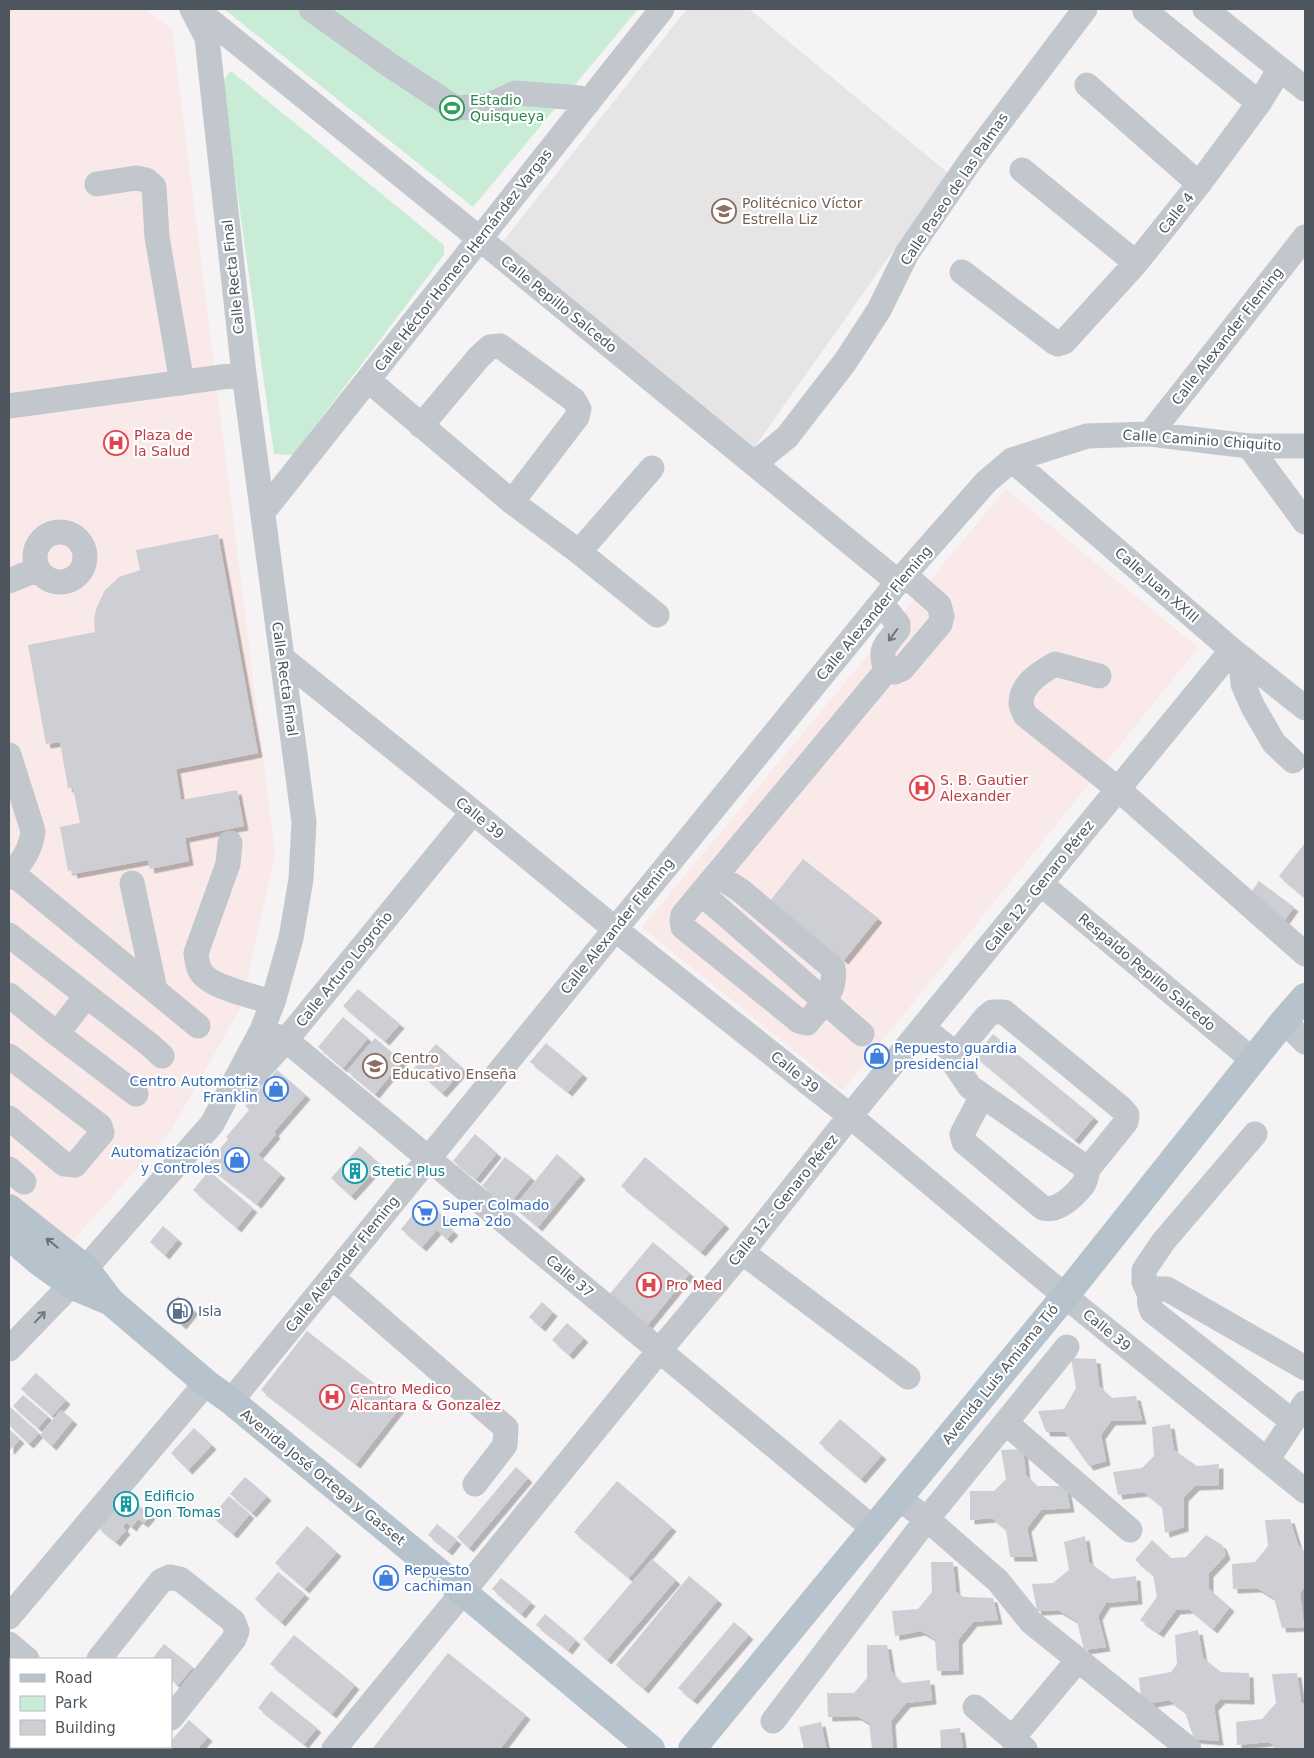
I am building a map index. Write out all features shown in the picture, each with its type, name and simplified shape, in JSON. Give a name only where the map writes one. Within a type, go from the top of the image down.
[{"type":"main road","name":"Avenida Luis Amiama Tió","points":[[692,1749],[1064,1296],[1305,997]]},
{"type":"main road","name":"Avenida José Ortega y Gasset","points":[[9,1208],[78,1277],[464,1592],[650,1749]]},
{"type":"main road","name":"Avenida José Ortega y Gasset","points":[[9,1236],[38,1261],[78,1277]]},
{"type":"street","name":"Calle Pepillo Salcedo","points":[[194,9],[754,464],[901,578],[939,605],[942,616],[940,624],[902,669],[895,672],[886,671]]},
{"type":"street","name":"Calle Recta Final","points":[[78,1277],[212,1124],[262,1030],[292,938],[301,879],[304,822],[244,374],[207,38],[194,9]]},
{"type":"street","points":[[311,9],[391,66],[455,108],[488,106],[516,93],[579,98],[588,103]]},
{"type":"street","name":"Calle Héctor Homero Hernández Vargas","points":[[263,512],[662,9]]},
{"type":"street","name":"Calle Paseo de las Palmas","points":[[754,464],[787,437],[845,362],[880,310],[907,254],[983,144],[1085,9]]},
{"type":"street","points":[[1205,9],[1305,89]]},
{"type":"street","points":[[1145,11],[1258,104]]},
{"type":"street","name":"Calle 4","points":[[962,272],[1058,344],[1064,342],[1136,263],[1199,184],[1258,104],[1280,69]]},
{"type":"street","points":[[1087,85],[1199,184]]},
{"type":"street","points":[[1022,170],[1136,263]]},
{"type":"street","points":[[97,184],[136,178],[146,180],[154,187],[157,237],[182,383]]},
{"type":"street","name":"Calle Alexander Fleming","points":[[1150,434],[1305,237]]},
{"type":"street","points":[[421,426],[479,357],[490,347],[500,346],[574,400],[579,409],[577,417],[512,502]]},
{"type":"street","points":[[9,406],[244,374]]},
{"type":"street","points":[[368,380],[512,502],[579,552],[656,615]]},
{"type":"street","name":"Calle Caminio Chiquito","points":[[1012,460],[1087,436],[1150,434],[1249,446],[1305,446]]},
{"type":"street","points":[[1249,446],[1305,522]]},
{"type":"street","name":"Calle Alexander Fleming","points":[[231,1401],[901,578],[986,482],[1012,460]]},
{"type":"street","name":"Calle Juan XXIII","points":[[1012,460],[1239,655],[1305,708]]},
{"type":"street","points":[[579,552],[652,468]]},
{"type":"street","points":[[9,580],[38,569]]},
{"type":"street","points":[[709,884],[740,890],[833,968],[834,984],[826,1001],[807,1023],[798,1021],[683,927],[683,915],[886,671],[881,655],[898,629],[898,624],[881,603]]},
{"type":"street","points":[[1239,655],[1243,684],[1253,707],[1274,743],[1293,761]]},
{"type":"street","name":"Calle 12 - Genaro Pérez","points":[[334,1749],[464,1592],[659,1350],[742,1252],[850,1116],[1118,789],[1239,655]]},
{"type":"street","name":"Calle 39","points":[[282,658],[614,929],[850,1116],[1064,1296],[1305,1491]]},
{"type":"street","points":[[1099,676],[1055,664],[1035,676],[1024,692],[1021,703],[1025,715],[1118,789],[1305,954]]},
{"type":"street","points":[[9,755],[33,831],[28,852],[10,875],[198,1026]]},
{"type":"street","name":"Calle Arturo Logroño","points":[[212,1124],[286,1040],[473,812]]},
{"type":"street","points":[[230,843],[228,864],[196,953],[197,964],[202,974],[213,982],[272,1002]]},
{"type":"street","points":[[132,883],[155,990]]},
{"type":"street","name":"Respaldo Pepillo Salcedo","points":[[1041,884],[1254,1061]]},
{"type":"street","points":[[9,935],[162,1056]]},
{"type":"street","points":[[9,995],[136,1094]]},
{"type":"street","points":[[57,1034],[86,996]]},
{"type":"street","points":[[826,1001],[862,1034]]},
{"type":"street","points":[[982,1096],[962,1134],[964,1142],[1043,1208],[1048,1209],[1062,1204],[1083,1184],[1088,1169],[1126,1122],[1127,1115],[1121,1108],[1004,1012],[992,1012],[986,1016],[956,1054],[955,1065],[970,1087],[1088,1169]]},
{"type":"street","points":[[1284,1021],[1305,1042]]},
{"type":"street","points":[[923,1028],[956,1054]]},
{"type":"street","name":"Calle 37","points":[[262,1030],[286,1040],[874,1529]]},
{"type":"street","points":[[9,1056],[100,1126],[102,1133],[75,1165],[64,1164],[9,1118]]},
{"type":"street","points":[[1150,1294],[1144,1282],[1144,1270],[1163,1242],[1255,1134]]},
{"type":"street","points":[[742,1252],[908,1377]]},
{"type":"street","points":[[9,1349],[78,1277]]},
{"type":"street","points":[[332,1277],[506,1428],[505,1445],[475,1484]]},
{"type":"street","points":[[1267,1460],[1299,1412],[1152,1310],[1148,1302],[1150,1294],[1156,1289],[1167,1289],[1305,1368]]},
{"type":"street","points":[[774,1721],[927,1519],[1067,1347]]},
{"type":"street","points":[[9,1617],[206,1383]]},
{"type":"street","points":[[1006,1423],[1130,1530]]},
{"type":"street","points":[[898,1498],[927,1519],[998,1581],[1031,1622],[1189,1749]]},
{"type":"street","points":[[100,1658],[160,1581],[170,1577],[180,1579],[233,1621],[238,1631],[234,1639],[172,1717]]},
{"type":"street","points":[[9,1644],[26,1658]]},
{"type":"street","points":[[975,1707],[1018,1744],[1078,1660]]},
{"type":"shaded area","name":"Plaza de la Salud","points":[[9,9],[146,9],[172,30],[275,855],[241,1007],[170,1132],[74,1239],[52,1234],[9,1200]]},
{"type":"shaded area","name":"Politécnico Víctor Estrella Liz","points":[[687,9],[749,9],[948,173],[749,455],[497,249]]},
{"type":"shaded area","name":"S. B. Gautier Alexander","points":[[1006,489],[1198,648],[843,1090],[642,927]]},
{"type":"green space","name":"Estadio Quisqueya","points":[[224,9],[638,9],[473,207]]},
{"type":"green space","points":[[231,71],[444,245],[444,255],[293,455],[274,454],[222,82]]},
{"type":"building","points":[[218,534],[258,753],[176,769],[181,800],[237,790],[244,826],[185,838],[189,861],[150,869],[148,860],[73,874],[72,870],[68,871],[60,827],[80,823],[73,788],[68,788],[60,742],[46,744],[28,645],[95,632],[94,619],[96,609],[105,590],[119,577],[140,570],[136,550]]},
{"type":"building","points":[[1305,843],[1305,898],[1279,876]]},
{"type":"building","points":[[803,859],[878,918],[844,960],[770,901]]},
{"type":"building","points":[[1259,881],[1294,907],[1282,924],[1247,898]]},
{"type":"building","points":[[358,989],[400,1024],[385,1041],[343,1006]]},
{"type":"building","points":[[343,1017],[368,1038],[343,1068],[318,1047]]},
{"type":"building","points":[[993,1034],[1094,1117],[1075,1140],[975,1056]]},
{"type":"building","name":"Centro Educativo Enseña","points":[[375,1038],[402,1061],[375,1094],[347,1071]]},
{"type":"building","points":[[546,1043],[583,1074],[568,1092],[530,1062]]},
{"type":"building","points":[[436,1044],[464,1069],[442,1093],[414,1068]]},
{"type":"building","name":"Automatización y Controles","points":[[277,1070],[306,1095],[274,1132],[276,1134],[258,1155],[281,1174],[257,1204],[207,1165],[228,1139],[226,1137],[249,1110],[245,1106]]},
{"type":"building","points":[[475,1134],[497,1153],[476,1179],[453,1161]]},
{"type":"building","name":"Stetic Plus","points":[[360,1146],[380,1164],[351,1196],[331,1178]]},
{"type":"building","points":[[557,1154],[581,1175],[538,1227],[514,1207]]},
{"type":"building","points":[[505,1157],[531,1177],[508,1206],[482,1186]]},
{"type":"building","points":[[645,1157],[725,1224],[701,1252],[621,1186]]},
{"type":"building","points":[[209,1171],[253,1208],[237,1228],[193,1190]]},
{"type":"building","points":[[425,1200],[449,1221],[445,1224],[454,1231],[447,1239],[437,1230],[422,1247],[401,1229]]},
{"type":"building","points":[[163,1226],[178,1239],[165,1255],[150,1242]]},
{"type":"building","name":"Pro Med","points":[[653,1242],[690,1273],[646,1327],[608,1296]]},
{"type":"building","name":"Isla","points":[[178,1296],[194,1310],[182,1325],[165,1311]]},
{"type":"building","points":[[542,1302],[553,1312],[541,1327],[529,1317]]},
{"type":"building","points":[[567,1323],[584,1338],[569,1355],[552,1340]]},
{"type":"building","name":"Centro Medico Alcantara & Gonzalez","points":[[307,1331],[402,1405],[356,1464],[261,1390]]},
{"type":"building","points":[[1071,1358],[1096,1359],[1099,1386],[1112,1398],[1136,1396],[1142,1420],[1111,1421],[1101,1435],[1106,1461],[1089,1466],[1065,1432],[1046,1432],[1038,1411],[1064,1409],[1076,1388]]},
{"type":"building","points":[[36,1373],[66,1400],[52,1416],[21,1389]]},
{"type":"building","points":[[23,1395],[48,1416],[38,1428],[13,1406]]},
{"type":"building","points":[[9,1406],[39,1433],[29,1444],[9,1425]]},
{"type":"building","points":[[61,1410],[73,1420],[52,1446],[40,1435]]},
{"type":"building","points":[[840,1419],[882,1455],[861,1479],[819,1443]]},
{"type":"building","points":[[1170,1424],[1174,1450],[1197,1466],[1219,1464],[1219,1485],[1195,1486],[1184,1497],[1184,1527],[1165,1533],[1162,1507],[1144,1492],[1118,1495],[1113,1472],[1142,1468],[1154,1456],[1152,1427]]},
{"type":"building","points":[[194,1428],[212,1445],[188,1470],[171,1453]]},
{"type":"building","points":[[9,1429],[20,1439],[10,1450],[9,1449]]},
{"type":"building","points":[[1023,1449],[1026,1475],[1037,1486],[1066,1486],[1070,1508],[1041,1510],[1027,1528],[1033,1557],[1010,1557],[1006,1530],[992,1518],[970,1520],[970,1491],[994,1491],[1006,1479],[1001,1450]]},
{"type":"building","points":[[516,1467],[528,1478],[469,1548],[457,1537]]},
{"type":"building","points":[[245,1477],[267,1496],[252,1513],[230,1494]]},
{"type":"building","points":[[617,1481],[672,1527],[629,1578],[574,1532]]},
{"type":"building","name":"Edificio Don Tomas","points":[[123,1493],[151,1515],[144,1523],[138,1519],[132,1527],[126,1522],[123,1527],[126,1530],[116,1542],[97,1527]]},
{"type":"building","points":[[229,1496],[250,1514],[233,1534],[212,1516]]},
{"type":"building","points":[[1290,1519],[1298,1545],[1305,1553],[1305,1586],[1300,1593],[1304,1627],[1282,1628],[1274,1598],[1257,1588],[1233,1589],[1232,1564],[1255,1562],[1268,1546],[1265,1520]]},
{"type":"building","points":[[437,1524],[457,1540],[448,1551],[428,1535]]},
{"type":"building","points":[[307,1526],[337,1552],[305,1589],[275,1563]]},
{"type":"building","points":[[1206,1535],[1222,1545],[1226,1555],[1209,1573],[1209,1589],[1230,1607],[1213,1629],[1189,1609],[1176,1610],[1159,1633],[1140,1620],[1157,1597],[1153,1575],[1135,1560],[1152,1540],[1171,1558],[1186,1557]]},
{"type":"building","points":[[1085,1536],[1089,1562],[1112,1579],[1136,1576],[1138,1600],[1106,1603],[1098,1616],[1106,1647],[1084,1650],[1077,1621],[1058,1610],[1037,1611],[1032,1584],[1053,1583],[1069,1570],[1064,1542]]},
{"type":"building","points":[[652,1559],[676,1580],[607,1660],[583,1639]]},
{"type":"building","points":[[931,1562],[953,1562],[956,1592],[964,1597],[993,1598],[998,1620],[973,1622],[958,1640],[959,1670],[937,1671],[935,1639],[921,1631],[895,1636],[892,1611],[918,1609],[932,1592]]},
{"type":"building","points":[[278,1572],[305,1594],[281,1622],[255,1599]]},
{"type":"building","points":[[689,1576],[718,1600],[644,1689],[616,1665]]},
{"type":"building","points":[[501,1578],[531,1602],[521,1614],[492,1589]]},
{"type":"building","points":[[545,1614],[576,1640],[568,1650],[536,1625]]},
{"type":"building","points":[[734,1622],[749,1635],[693,1700],[678,1688]]},
{"type":"building","points":[[1198,1630],[1203,1658],[1221,1672],[1249,1673],[1250,1700],[1221,1699],[1214,1706],[1219,1741],[1194,1739],[1185,1712],[1169,1700],[1142,1705],[1139,1678],[1171,1672],[1177,1664],[1175,1635]]},
{"type":"building","points":[[294,1635],[355,1685],[332,1714],[270,1664]]},
{"type":"building","points":[[164,1644],[193,1667],[178,1685],[172,1681],[172,1658],[153,1658]]},
{"type":"building","points":[[867,1645],[887,1645],[891,1671],[901,1683],[930,1680],[932,1700],[906,1703],[891,1721],[893,1749],[872,1749],[869,1723],[857,1716],[828,1717],[827,1693],[854,1693],[867,1678]]},
{"type":"building","points":[[448,1653],[526,1715],[500,1749],[372,1749]]},
{"type":"building","points":[[1297,1673],[1301,1702],[1305,1705],[1305,1745],[1301,1749],[1277,1749],[1269,1742],[1237,1745],[1236,1722],[1262,1719],[1276,1703],[1272,1674]]},
{"type":"building","points":[[271,1691],[317,1728],[304,1744],[258,1708]]},
{"type":"building","points":[[189,1720],[208,1737],[197,1749],[152,1749],[172,1748],[172,1740]]},
{"type":"building","points":[[821,1722],[826,1747],[829,1749],[804,1749],[799,1727]]},
{"type":"building","points":[[960,1728],[963,1749],[941,1749],[940,1730]]},
{"type":"place","name":"Estadio Quisqueya","points":[[452,108]]},
{"type":"place","name":"Politécnico Víctor Estrella Liz","points":[[724,211]]},
{"type":"place","name":"Plaza de la Salud","points":[[116,443]]},
{"type":"place","name":"S. B. Gautier Alexander","points":[[922,788]]},
{"type":"place","name":"Repuesto guardia presidencial","points":[[877,1056]]},
{"type":"place","name":"Centro Educativo Enseña","points":[[375,1066]]},
{"type":"place","name":"Centro Automotriz Franklin","points":[[276,1089]]},
{"type":"place","name":"Automatización y Controles","points":[[237,1160]]},
{"type":"place","name":"Stetic Plus","points":[[355,1171]]},
{"type":"place","name":"Super Colmado Lema 2do","points":[[425,1213]]},
{"type":"place","name":"Pro Med","points":[[649,1285]]},
{"type":"place","name":"Isla","points":[[180,1311]]},
{"type":"place","name":"Centro Medico Alcantara & Gonzalez","points":[[332,1397]]},
{"type":"place","name":"Edificio Don Tomas","points":[[126,1504]]},
{"type":"place","name":"Repuesto cachiman","points":[[386,1578]]}]
